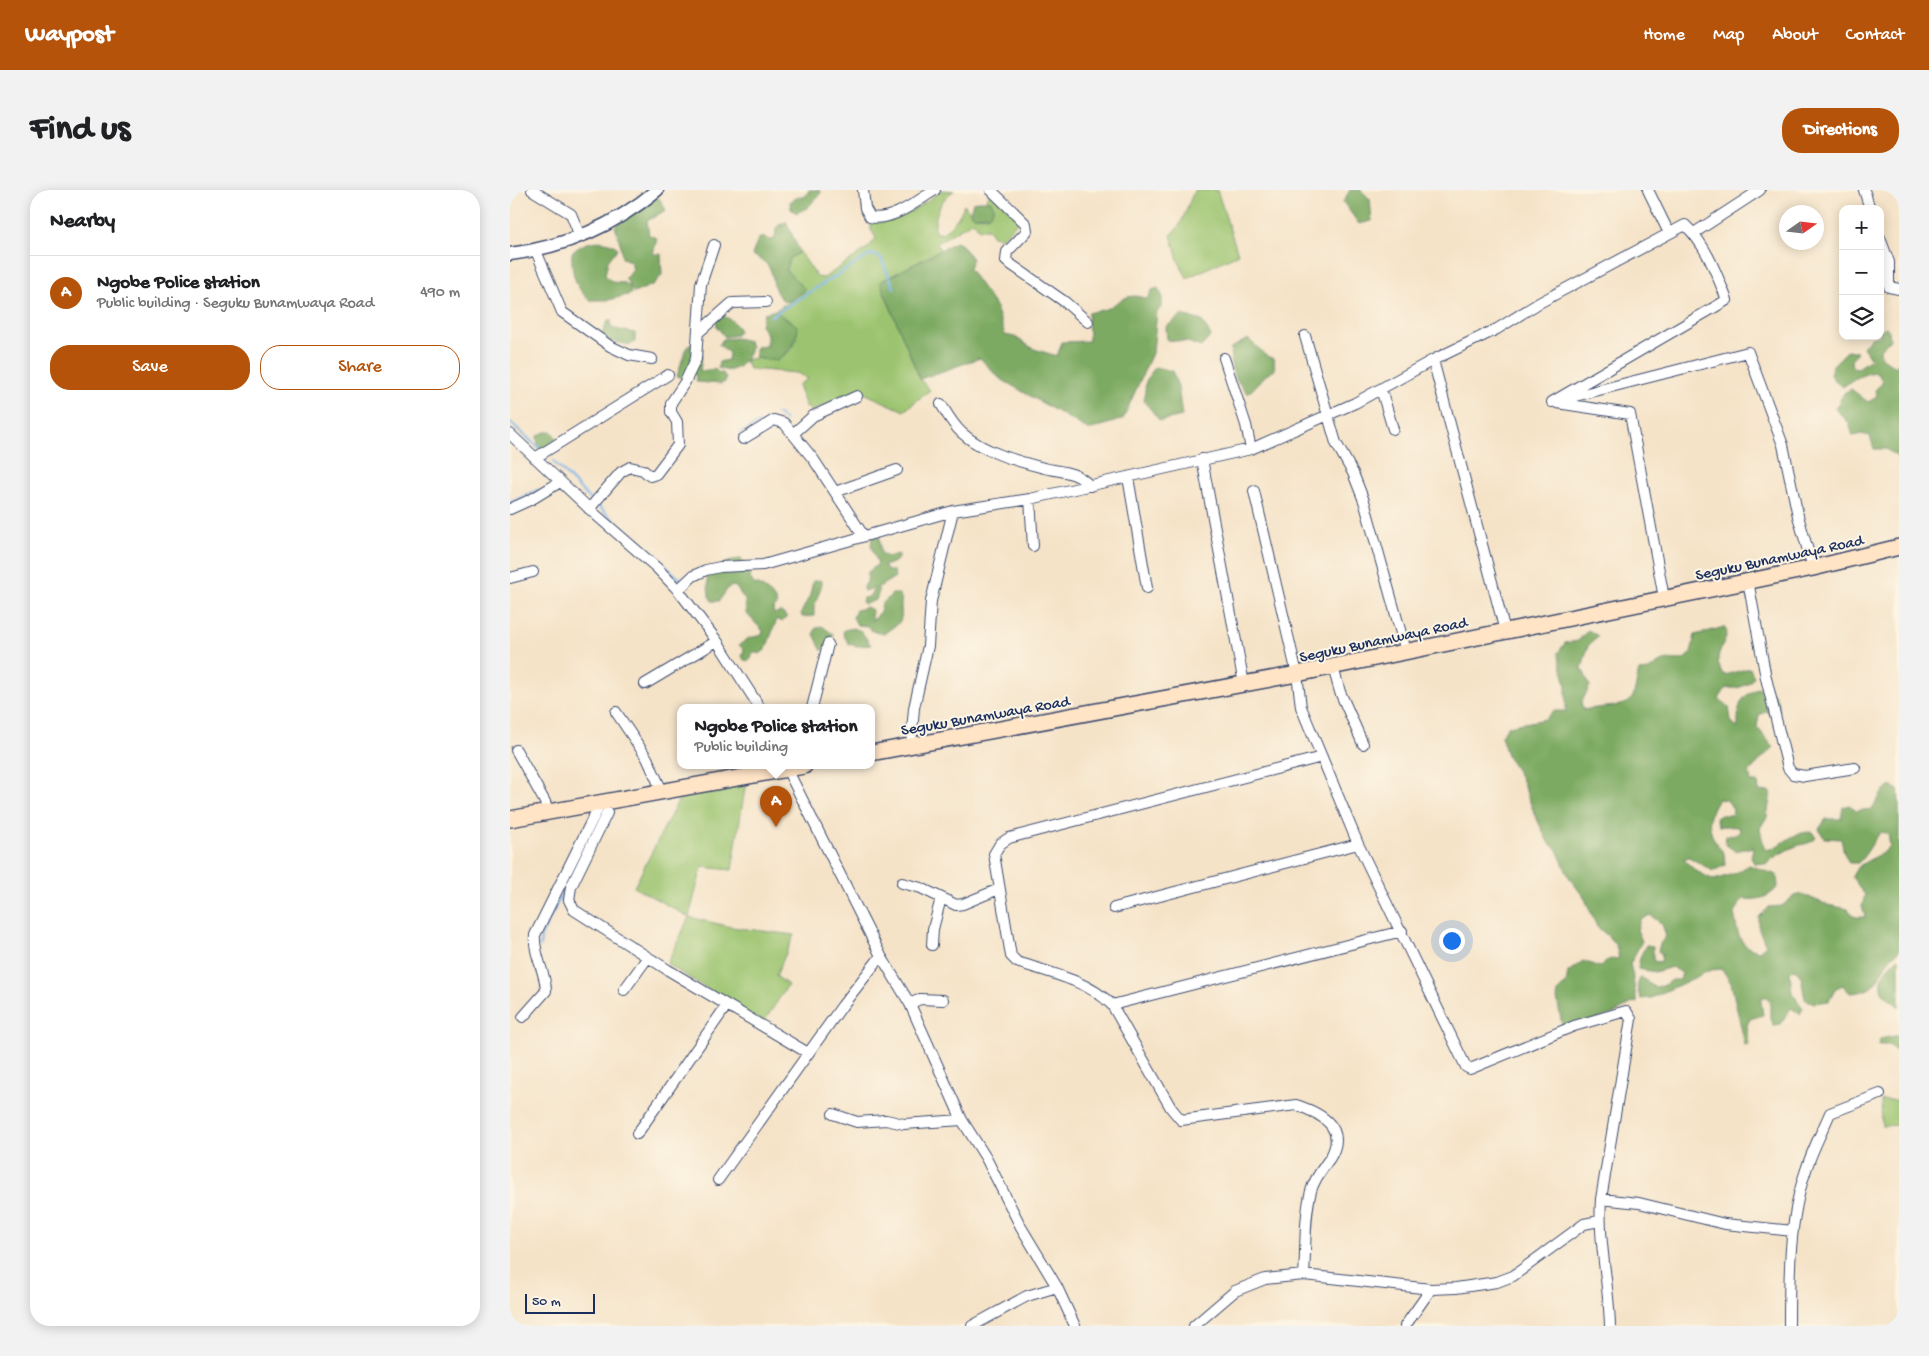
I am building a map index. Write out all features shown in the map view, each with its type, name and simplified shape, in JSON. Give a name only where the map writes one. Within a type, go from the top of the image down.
[{"type":"main road","name":"Seguku Bunamwaya Road","points":[[875,752],[1333,667],[1813,568],[1899,547]]},
{"type":"main road","points":[[510,819],[547,812],[604,808],[662,791],[787,769]]},
{"type":"street","points":[[532,190],[571,214],[580,236]]},
{"type":"street","points":[[510,254],[556,247],[580,236],[587,235],[657,190]]},
{"type":"street","points":[[863,190],[865,208],[870,218],[876,219],[902,210],[935,190]]},
{"type":"street","points":[[991,190],[1026,224],[1027,232],[1007,252],[1006,261],[1065,302],[1088,322]]},
{"type":"street","points":[[1648,190],[1669,233]]},
{"type":"street","points":[[1694,233],[1760,190]]},
{"type":"street","points":[[1864,190],[1869,205]]},
{"type":"street","points":[[678,590],[693,576],[706,570],[720,567],[764,565],[863,535],[953,511],[1030,499],[1251,449],[1381,389],[1433,360],[1497,329],[1539,303],[1685,225],[1694,233],[1716,273],[1728,300],[1552,402]]},
{"type":"street","points":[[589,509],[621,472],[630,467],[642,470],[650,476],[656,474],[678,445],[677,422],[671,412],[670,403],[685,382],[696,359],[701,284],[714,245]]},
{"type":"street","points":[[1884,249],[1889,262],[1889,287],[1899,289]]},
{"type":"street","points":[[536,251],[562,312],[610,346],[629,355],[652,358]]},
{"type":"street","points":[[699,332],[732,303],[766,302]]},
{"type":"street","points":[[1305,336],[1336,443],[1353,473],[1364,501],[1406,651]]},
{"type":"street","points":[[1552,402],[1748,352],[1783,445],[1798,516],[1813,568]]},
{"type":"street","points":[[1224,358],[1246,425],[1251,449]]},
{"type":"street","points":[[1433,360],[1504,631]]},
{"type":"street","points":[[535,458],[668,375]]},
{"type":"street","points":[[1381,389],[1393,429]]},
{"type":"street","points":[[793,434],[813,416],[857,396]]},
{"type":"street","points":[[1552,402],[1630,414],[1664,598]]},
{"type":"street","points":[[941,404],[960,432],[969,438],[1014,460],[1070,472],[1082,478],[1090,486]]},
{"type":"street","points":[[743,439],[777,419],[784,423],[835,492],[863,535]]},
{"type":"street","points":[[510,434],[589,509],[657,568],[678,590],[718,640],[758,704]]},
{"type":"street","points":[[1202,459],[1244,684]]},
{"type":"street","points":[[835,492],[897,470]]},
{"type":"street","points":[[1128,477],[1147,588]]},
{"type":"street","points":[[510,509],[532,499],[560,482]]},
{"type":"street","points":[[1254,491],[1297,674],[1301,707],[1358,844],[1468,1069],[1574,1026],[1626,1011],[1630,1013],[1631,1019],[1599,1221],[1609,1290],[1610,1326]]},
{"type":"street","points":[[1030,499],[1033,546]]},
{"type":"street","points":[[911,745],[914,708],[928,646],[931,600],[953,511]]},
{"type":"street","points":[[510,578],[533,572]]},
{"type":"street","points":[[1748,581],[1766,678],[1788,768],[1793,774],[1805,776],[1855,768]]},
{"type":"street","points":[[645,684],[718,640]]},
{"type":"street","points":[[813,704],[828,644]]},
{"type":"street","points":[[1333,667],[1340,692],[1363,744]]},
{"type":"street","points":[[616,712],[647,758],[662,791]]},
{"type":"street","points":[[516,750],[545,802],[547,812]]},
{"type":"street","points":[[1304,1275],[1311,1190],[1336,1143],[1334,1130],[1326,1119],[1312,1110],[1296,1105],[1181,1120],[1171,1108],[1112,1005],[1096,992],[1017,962],[1009,949],[994,854],[1000,844],[1009,838],[1322,757]]},
{"type":"street","points":[[787,769],[881,956],[910,1004],[962,1120],[986,1158],[1021,1227],[1057,1287],[1075,1326]]},
{"type":"street","points":[[604,808],[571,886],[569,900],[574,910],[648,957],[808,1053]]},
{"type":"street","points":[[523,1017],[546,991],[546,978],[534,944],[535,935],[604,808]]},
{"type":"street","points":[[1114,908],[1358,844]]},
{"type":"street","points":[[902,883],[921,888],[956,905],[963,904],[999,889]]},
{"type":"street","points":[[932,945],[933,929],[941,898]]},
{"type":"street","points":[[1112,1005],[1402,931]]},
{"type":"street","points":[[718,1180],[808,1053],[881,956]]},
{"type":"street","points":[[624,990],[648,957]]},
{"type":"street","points":[[910,1004],[920,999],[943,1000]]},
{"type":"street","points":[[637,1134],[727,1005]]},
{"type":"street","points":[[1789,1326],[1789,1277],[1794,1231],[1805,1171],[1830,1113],[1880,1094]]},
{"type":"street","points":[[833,1114],[857,1122],[886,1120],[904,1124],[962,1120]]},
{"type":"street","points":[[1601,1199],[1639,1203],[1725,1224],[1794,1231]]},
{"type":"street","points":[[1194,1326],[1223,1300],[1248,1284],[1265,1279],[1304,1275],[1431,1289],[1456,1288],[1497,1282],[1513,1276],[1572,1231],[1584,1224],[1599,1221]]},
{"type":"street","points":[[972,1326],[1027,1296],[1057,1287]]},
{"type":"street","points":[[1405,1326],[1431,1289]]},
{"type":"green space","points":[[809,190],[820,190],[821,193],[807,208],[796,213],[791,209],[790,202],[798,197],[805,197]]},
{"type":"green space","points":[[942,190],[954,191],[945,198],[939,209],[935,221],[935,233],[943,233],[950,226],[958,217],[964,204],[973,216],[988,217],[985,202],[990,193],[1021,219],[1002,238],[993,236],[988,229],[979,229],[973,221],[937,243],[941,251],[880,282],[920,379],[930,390],[904,411],[857,390],[810,412],[808,406],[806,407],[798,385],[808,379],[797,373],[749,369],[745,360],[755,358],[777,361],[791,350],[797,338],[791,320],[782,318],[776,310],[806,290],[786,270],[790,258],[800,252],[817,277],[824,278],[869,247],[876,238],[871,230],[871,222],[891,220],[909,213]]},
{"type":"green space","points":[[1195,190],[1217,190],[1238,254],[1187,278],[1178,260],[1171,235],[1179,226]]},
{"type":"green space","points":[[1350,190],[1361,190],[1370,199],[1372,221],[1359,224],[1343,202]]},
{"type":"green space","points":[[657,195],[666,210],[647,221],[649,235],[657,238],[653,254],[661,254],[662,275],[654,284],[634,293],[630,287],[631,294],[609,300],[590,300],[577,285],[572,266],[572,253],[582,245],[600,241],[607,242],[618,248],[608,261],[605,275],[612,282],[624,283],[630,286],[625,278],[633,269],[630,261],[622,258],[621,246],[615,226]]},
{"type":"green space","points":[[991,201],[994,207],[991,215],[973,216],[970,212],[973,202]]},
{"type":"green space","points":[[786,221],[800,252],[790,258],[786,270],[806,290],[789,301],[784,301],[778,295],[768,265],[752,255],[758,239],[764,237],[770,240],[775,239],[776,228],[782,222],[782,227]]},
{"type":"green space","points":[[956,242],[962,245],[972,259],[969,269],[996,307],[1005,335],[1015,337],[1034,349],[1057,356],[1062,342],[1089,341],[1088,313],[1106,309],[1131,296],[1147,299],[1152,290],[1158,288],[1162,295],[1162,306],[1157,312],[1153,351],[1123,419],[1089,430],[999,378],[980,358],[920,379],[880,282]]},
{"type":"green space","points":[[776,310],[798,327],[794,343],[777,361],[755,358],[756,347],[767,346],[767,335],[761,325],[764,313]]},
{"type":"green space","points":[[1182,315],[1202,321],[1211,336],[1201,347],[1188,342],[1167,340],[1166,327]]},
{"type":"green space","points":[[722,316],[730,319],[738,327],[739,332],[736,335],[725,337],[717,327],[716,319]]},
{"type":"green space","points":[[611,320],[611,328],[635,333],[635,342],[630,345],[607,340],[602,334],[607,322]]},
{"type":"green space","points":[[1886,327],[1889,331],[1890,339],[1880,349],[1881,357],[1896,367],[1899,363],[1899,458],[1886,449],[1874,449],[1870,436],[1861,434],[1853,436],[1849,423],[1835,409],[1844,393],[1851,389],[1868,402],[1877,397],[1875,390],[1883,382],[1877,372],[1859,377],[1843,387],[1835,381],[1830,373],[1833,365],[1848,350],[1857,352],[1851,360],[1852,367],[1858,368],[1871,359],[1863,347],[1869,340],[1884,340],[1884,328]]},
{"type":"green space","points":[[736,338],[749,341],[751,347],[747,358],[735,369],[724,370],[718,368],[719,362],[728,360],[729,353],[719,345],[723,339]]},
{"type":"green space","points":[[1248,339],[1266,355],[1274,359],[1275,370],[1266,375],[1248,394],[1239,383],[1232,368],[1231,348]]},
{"type":"green space","points":[[693,341],[699,344],[702,355],[700,371],[715,369],[719,373],[723,373],[726,378],[725,382],[721,384],[697,382],[695,374],[682,378],[677,376],[686,348]]},
{"type":"green space","points":[[1155,367],[1172,371],[1178,386],[1182,416],[1160,421],[1144,401],[1146,381]]},
{"type":"green space","points":[[545,432],[552,432],[557,439],[541,450],[538,445],[537,436]]},
{"type":"green space","points":[[879,535],[881,553],[888,557],[898,554],[900,556],[895,562],[884,566],[888,571],[894,571],[895,577],[877,588],[879,591],[876,600],[865,604],[862,602],[863,598],[869,597],[874,588],[864,591],[863,588],[867,582],[868,572],[878,564],[871,546],[872,537]]},
{"type":"green space","points":[[741,559],[748,565],[750,578],[754,584],[771,594],[777,604],[773,609],[774,614],[781,612],[787,617],[782,622],[777,619],[766,649],[760,654],[752,652],[752,657],[749,661],[744,660],[742,656],[744,650],[739,645],[749,638],[762,635],[763,631],[746,613],[745,600],[735,586],[729,587],[719,601],[712,601],[709,596],[707,574],[732,560]]},
{"type":"green space","points":[[820,580],[822,584],[814,607],[814,616],[802,617],[801,613],[810,595],[813,581]]},
{"type":"green space","points":[[892,594],[899,594],[901,599],[901,617],[898,623],[884,634],[872,631],[868,626],[857,625],[853,617],[856,610],[867,607],[872,610],[871,620],[876,618],[881,610],[881,605]]},
{"type":"green space","points":[[822,626],[834,635],[822,651],[814,634],[815,629]]},
{"type":"green space","points":[[1724,627],[1727,632],[1726,638],[1718,656],[1722,673],[1725,675],[1750,668],[1754,677],[1742,687],[1726,688],[1719,699],[1729,707],[1731,721],[1738,728],[1740,704],[1746,696],[1758,688],[1774,694],[1779,704],[1779,715],[1770,716],[1767,711],[1759,715],[1757,727],[1773,747],[1749,772],[1751,782],[1758,782],[1759,791],[1771,792],[1767,817],[1760,828],[1764,848],[1767,850],[1774,848],[1798,834],[1812,832],[1816,838],[1808,843],[1787,850],[1766,864],[1754,863],[1751,857],[1753,847],[1735,851],[1725,844],[1726,836],[1740,833],[1739,827],[1719,826],[1716,818],[1721,815],[1732,815],[1733,809],[1727,800],[1718,799],[1711,813],[1710,826],[1714,840],[1724,853],[1725,865],[1713,871],[1689,857],[1683,859],[1696,871],[1714,880],[1736,873],[1749,865],[1777,875],[1778,887],[1774,891],[1762,898],[1743,899],[1734,912],[1740,937],[1752,949],[1759,951],[1766,945],[1759,930],[1759,917],[1769,907],[1782,906],[1794,896],[1802,894],[1827,905],[1848,909],[1855,917],[1865,917],[1862,906],[1865,895],[1852,877],[1859,867],[1890,846],[1888,834],[1881,832],[1858,863],[1849,863],[1844,853],[1841,839],[1824,838],[1819,829],[1826,819],[1841,819],[1843,807],[1850,805],[1856,811],[1872,809],[1884,790],[1892,786],[1898,790],[1899,802],[1899,951],[1891,958],[1875,984],[1861,992],[1850,993],[1842,985],[1835,990],[1829,1001],[1814,1003],[1805,999],[1801,977],[1795,969],[1790,972],[1792,993],[1803,1008],[1800,1014],[1791,1008],[1781,1024],[1774,1026],[1770,1018],[1770,1001],[1765,996],[1761,1001],[1763,1015],[1750,1019],[1747,1025],[1749,1045],[1745,1045],[1731,983],[1722,969],[1711,970],[1651,998],[1641,999],[1638,982],[1641,977],[1654,987],[1663,986],[1671,980],[1680,980],[1682,973],[1672,967],[1655,972],[1638,969],[1640,957],[1646,945],[1653,946],[1653,961],[1661,962],[1662,954],[1658,951],[1660,944],[1666,936],[1662,924],[1650,915],[1640,920],[1637,930],[1642,941],[1630,964],[1637,1003],[1634,1002],[1613,1014],[1563,1030],[1557,999],[1558,991],[1566,984],[1568,972],[1583,961],[1600,967],[1608,960],[1619,958],[1616,946],[1597,927],[1585,899],[1569,877],[1557,850],[1548,842],[1521,778],[1507,755],[1501,736],[1508,726],[1546,719],[1553,711],[1566,711],[1566,685],[1558,653],[1565,643],[1578,641],[1588,630],[1598,636],[1588,646],[1582,668],[1590,686],[1581,703],[1584,710],[1627,703],[1634,695],[1639,671],[1649,670],[1664,661],[1683,660],[1691,653],[1695,635]]},
{"type":"green space","points":[[853,628],[861,631],[871,645],[856,646],[849,644],[843,634],[844,630]]},
{"type":"green space","points":[[746,782],[732,870],[702,867],[689,917],[634,887],[682,793]]},
{"type":"green space","points":[[689,917],[731,927],[794,935],[776,976],[788,985],[763,1023],[667,964]]},
{"type":"green space","points":[[1899,958],[1899,1007],[1882,991],[1881,981],[1885,972]]},
{"type":"green space","points":[[1899,1035],[1899,1050],[1894,1050],[1890,1045],[1879,1045],[1880,1039]]},
{"type":"green space","points":[[1881,1100],[1899,1100],[1899,1125],[1882,1126]]},
{"type":"waterway","points":[[771,316],[871,254],[881,258],[894,288]]},
{"type":"waterway","points":[[777,414],[785,420]]},
{"type":"waterway","points":[[510,422],[541,450]]},
{"type":"waterway","points":[[749,429],[759,423]]},
{"type":"waterway","points":[[778,425],[787,435]]},
{"type":"waterway","points":[[741,433],[746,431]]},
{"type":"waterway","points":[[553,461],[590,499]]},
{"type":"waterway","points":[[510,503],[538,490]]},
{"type":"waterway","points":[[597,505],[681,580]]},
{"type":"waterway","points":[[540,947],[541,936],[568,882]]},
{"type":"place","name":"Ngobe Police station","points":[[776,827]]}]
